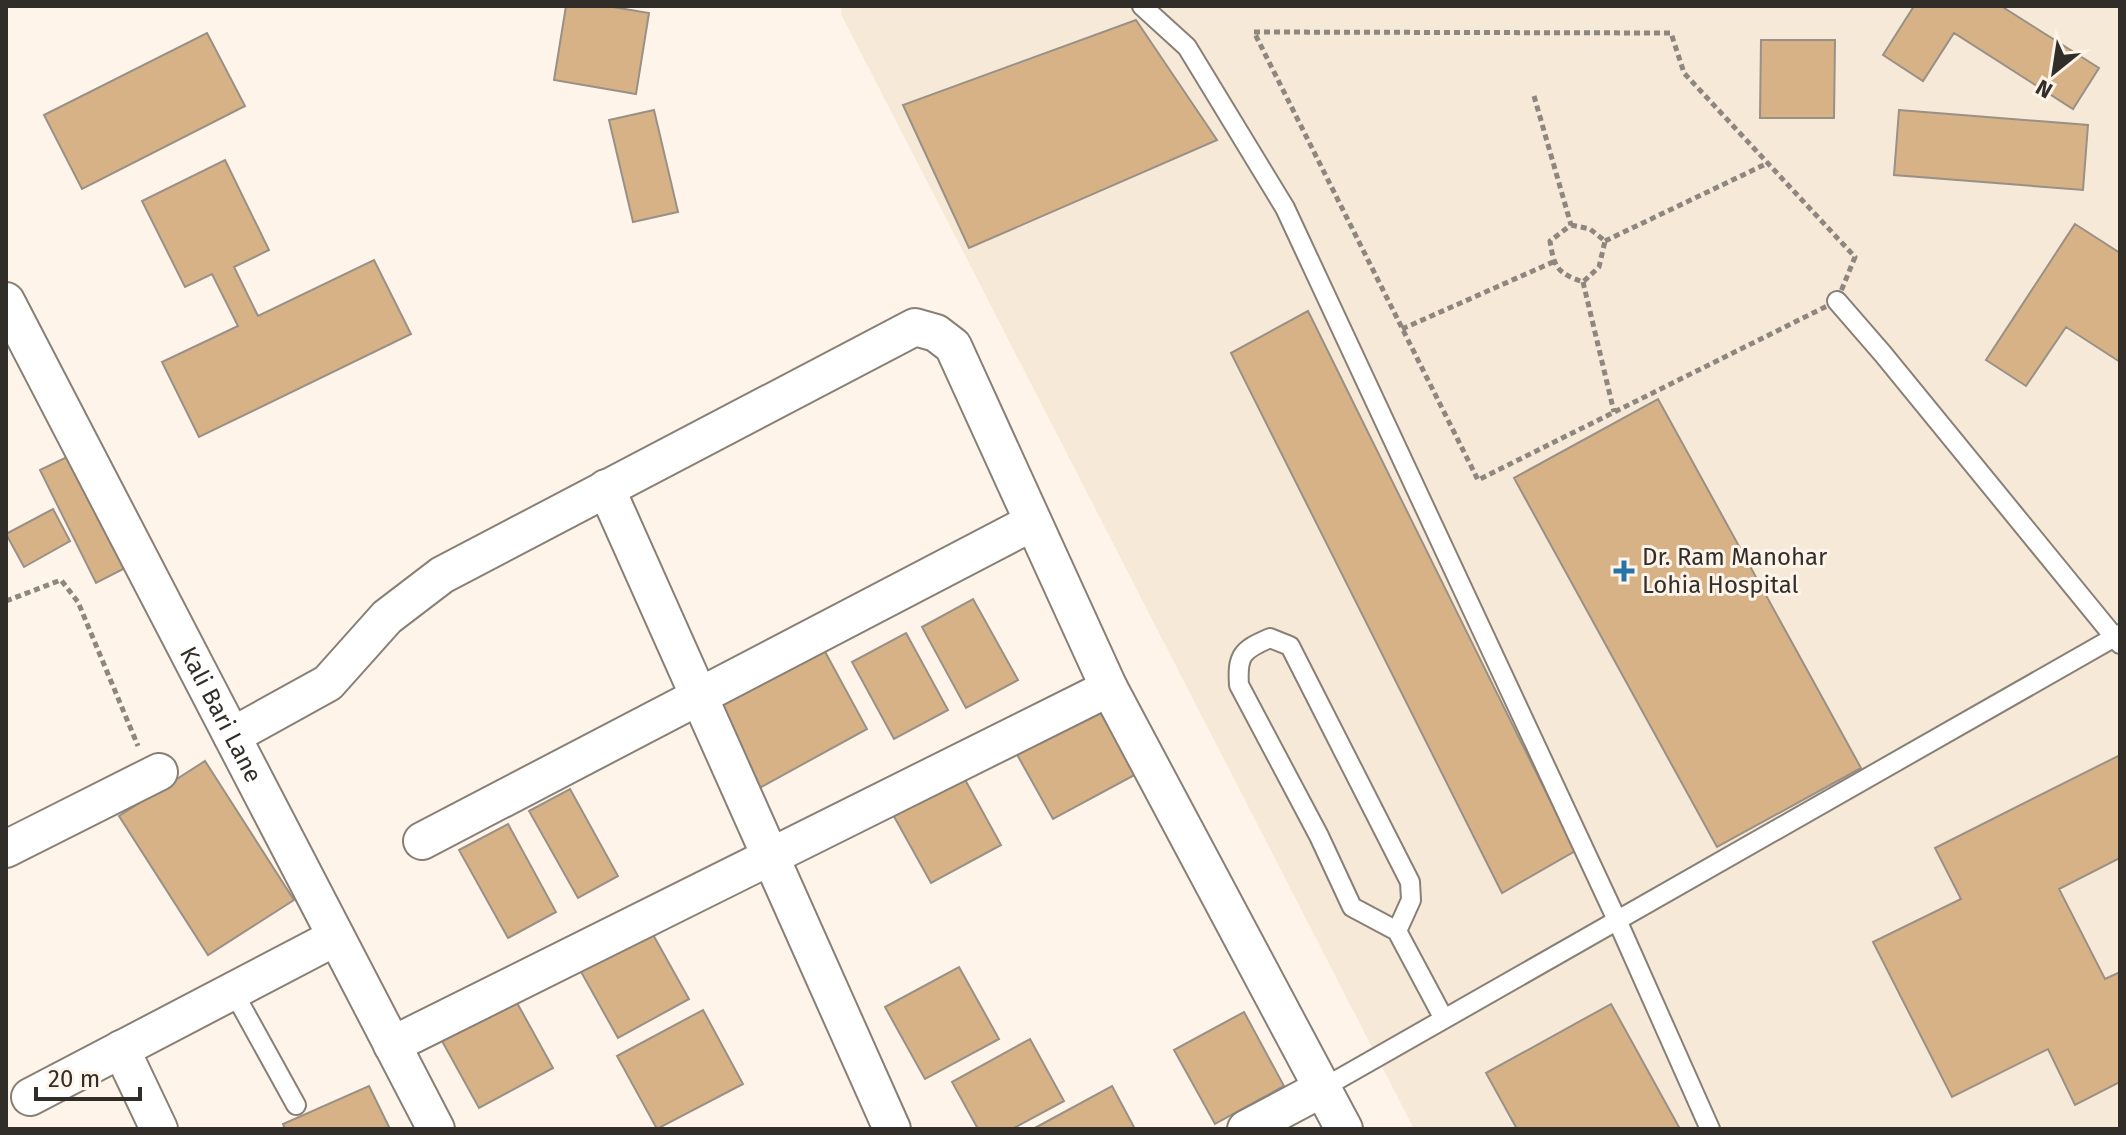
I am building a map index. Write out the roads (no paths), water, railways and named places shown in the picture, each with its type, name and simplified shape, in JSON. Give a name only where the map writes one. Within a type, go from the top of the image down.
[{"type":"street","name":"Kali Bari Lane","points":[[6,301],[436,1129]]},
{"type":"street","points":[[232,736],[328,683],[387,617],[442,575],[915,327],[936,333],[953,346],[1109,688],[1344,1129]]},
{"type":"street","points":[[606,488],[892,1129]]},
{"type":"street","points":[[422,841],[1033,522]]},
{"type":"street","points":[[392,1045],[1109,688]]},
{"type":"street","points":[[6,849],[159,772]]},
{"type":"street","points":[[30,1097],[336,937]]},
{"type":"street","points":[[121,1049],[159,1129]]},
{"type":"street","points":[[1246,1129],[1323,1088]]},
{"type":"lane","points":[[1142,6],[1187,47],[1285,208],[1617,920],[1710,1129]]},
{"type":"lane","points":[[1323,1088],[2119,638],[1837,301]]},
{"type":"lane","points":[[1397,931],[1411,900],[1410,882],[1290,646],[1270,638],[1250,647],[1238,663],[1239,685],[1319,836],[1352,907],[1397,931],[1444,1019]]},
{"type":"lane","points":[[233,991],[296,1105]]},
{"type":"place","name":"Dr. Ram Manohar Lohia Hospital","points":[[1624,571]]}]
